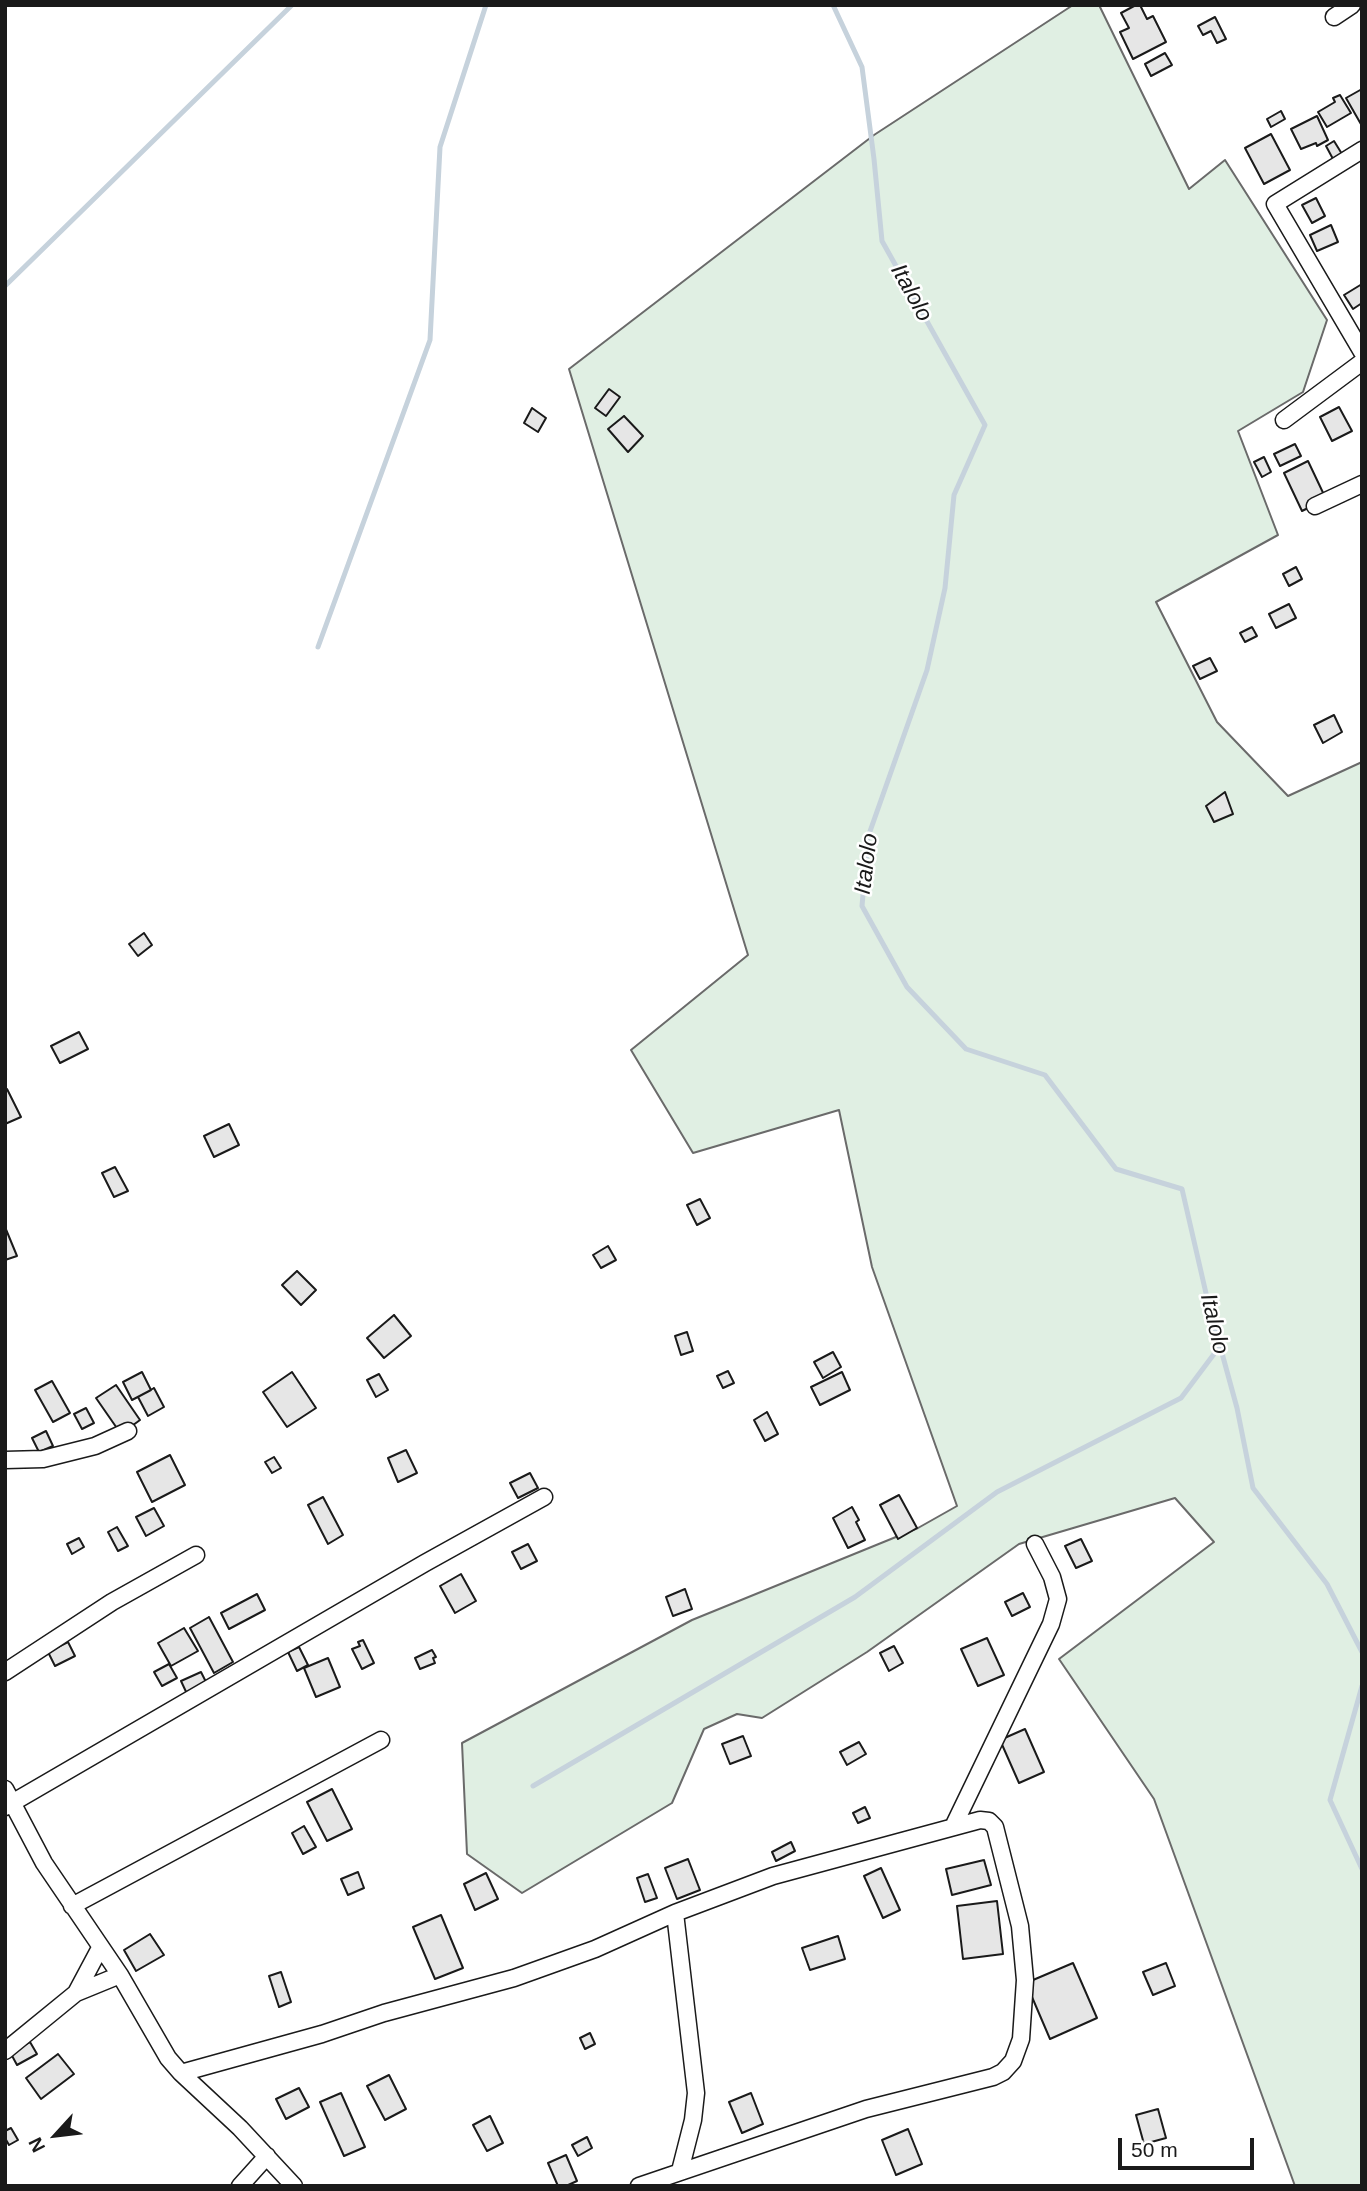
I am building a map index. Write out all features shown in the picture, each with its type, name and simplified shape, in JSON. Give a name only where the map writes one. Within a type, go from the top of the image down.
[{"type":"street","points":[[1334,17],[1352,5]]},
{"type":"street","points":[[1362,149],[1275,204],[1362,352]]},
{"type":"street","points":[[1284,420],[1362,362]]},
{"type":"street","points":[[1315,506],[1362,484]]},
{"type":"street","points":[[5,1460],[43,1459],[95,1446],[128,1432]]},
{"type":"street","points":[[295,2186],[168,2058],[120,1975],[44,1863],[7,1800],[544,1497]]},
{"type":"street","points":[[953,1827],[1051,1624],[1058,1599],[1052,1577],[1035,1544]]},
{"type":"street","points":[[5,1672],[112,1602],[196,1555]]},
{"type":"street","points":[[72,1906],[381,1740]]},
{"type":"street","points":[[181,2073],[513,1978],[594,1949],[675,1913],[773,1877],[953,1827],[980,1820],[989,1821],[995,1827],[1020,1926],[1025,1980],[1021,2039],[1013,2061],[1003,2072],[993,2077],[866,2109],[639,2186]]},
{"type":"street","points":[[675,1913],[696,2093],[693,2120],[680,2172]]},
{"type":"street","points":[[76,1993],[100,1948]]},
{"type":"street","points":[[5,2051],[76,1993],[120,1975]]},
{"type":"street","points":[[240,2186],[267,2156]]},
{"type":"green space","points":[[1073,5],[1099,5],[1189,189],[1225,160],[1327,320],[1303,392],[1238,431],[1278,535],[1156,602],[1217,722],[1288,796],[1362,762],[1362,2186],[1295,2186],[1154,1799],[1059,1659],[1214,1542],[1175,1498],[1019,1544],[867,1652],[762,1718],[737,1714],[704,1729],[672,1803],[522,1893],[467,1854],[462,1743],[692,1620],[918,1528],[957,1506],[872,1267],[839,1110],[693,1153],[631,1050],[748,955],[569,369],[874,135]]},
{"type":"building","points":[[1140,5],[1147,19],[1153,16],[1166,42],[1133,59],[1120,32],[1129,28],[1121,13]]},
{"type":"building","points":[[1215,17],[1226,39],[1217,43],[1211,31],[1203,35],[1198,26]]},
{"type":"building","points":[[1165,53],[1172,65],[1151,76],[1145,64]]},
{"type":"building","points":[[1362,89],[1362,126],[1346,98]]},
{"type":"building","points":[[1340,95],[1351,113],[1327,127],[1318,112],[1335,102],[1333,98]]},
{"type":"building","points":[[1281,111],[1285,119],[1271,127],[1267,119]]},
{"type":"building","points":[[1317,116],[1328,140],[1317,146],[1316,143],[1301,149],[1291,129]]},
{"type":"building","points":[[1271,134],[1290,170],[1264,184],[1245,148]]},
{"type":"building","points":[[1334,141],[1342,154],[1333,159],[1326,146]]},
{"type":"building","points":[[1316,198],[1325,216],[1312,223],[1302,205]]},
{"type":"building","points":[[1331,225],[1338,242],[1317,251],[1310,235]]},
{"type":"building","points":[[1362,284],[1362,303],[1353,309],[1344,295]]},
{"type":"building","points":[[609,389],[620,397],[606,416],[595,408]]},
{"type":"building","points":[[1339,407],[1352,431],[1332,441],[1320,417]]},
{"type":"building","points":[[532,408],[546,418],[538,432],[524,423]]},
{"type":"building","points":[[624,416],[643,436],[628,452],[608,429]]},
{"type":"building","points":[[1295,444],[1301,456],[1280,466],[1274,454]]},
{"type":"building","points":[[1264,457],[1271,472],[1262,477],[1254,462]]},
{"type":"building","points":[[1308,461],[1326,499],[1302,511],[1284,473]]},
{"type":"building","points":[[1296,567],[1302,579],[1289,586],[1283,574]]},
{"type":"building","points":[[1289,604],[1296,618],[1276,628],[1269,614]]},
{"type":"building","points":[[1252,627],[1257,636],[1245,642],[1240,633]]},
{"type":"building","points":[[1210,658],[1217,671],[1200,679],[1193,666]]},
{"type":"building","points":[[1334,715],[1342,732],[1323,743],[1314,725]]},
{"type":"building","points":[[1225,792],[1233,814],[1214,822],[1206,806]]},
{"type":"building","points":[[144,933],[152,945],[138,956],[129,944]]},
{"type":"building","points":[[79,1032],[88,1049],[60,1063],[51,1046]]},
{"type":"building","points":[[7,1089],[21,1117],[5,1124],[5,1090]]},
{"type":"building","points":[[229,1124],[239,1145],[214,1157],[204,1136]]},
{"type":"building","points":[[115,1167],[128,1191],[114,1197],[102,1173]]},
{"type":"building","points":[[700,1199],[710,1218],[697,1225],[687,1205]]},
{"type":"building","points":[[5,1227],[17,1256],[5,1260]]},
{"type":"building","points":[[608,1246],[616,1260],[601,1268],[593,1255]]},
{"type":"building","points":[[297,1271],[316,1290],[301,1305],[282,1285]]},
{"type":"building","points":[[394,1315],[411,1336],[384,1358],[367,1338]]},
{"type":"building","points":[[687,1332],[693,1351],[681,1355],[675,1336]]},
{"type":"building","points":[[833,1352],[841,1367],[823,1378],[814,1362]]},
{"type":"building","points":[[728,1371],[734,1383],[723,1388],[717,1376]]},
{"type":"building","points":[[142,1372],[151,1390],[132,1400],[123,1382]]},
{"type":"building","points":[[292,1372],[316,1408],[287,1427],[263,1392]]},
{"type":"building","points":[[842,1372],[850,1390],[820,1405],[811,1387]]},
{"type":"building","points":[[379,1374],[388,1390],[376,1397],[367,1380]]},
{"type":"building","points":[[52,1381],[70,1413],[53,1422],[35,1390]]},
{"type":"building","points":[[116,1385],[140,1420],[121,1434],[96,1398]]},
{"type":"building","points":[[154,1388],[164,1407],[148,1416],[138,1397]]},
{"type":"building","points":[[86,1408],[94,1423],[82,1429],[74,1414]]},
{"type":"building","points":[[767,1412],[778,1434],[765,1441],[754,1420]]},
{"type":"building","points":[[46,1431],[53,1446],[39,1452],[32,1438]]},
{"type":"building","points":[[406,1450],[417,1473],[398,1482],[388,1458]]},
{"type":"building","points":[[170,1455],[185,1485],[152,1502],[137,1472]]},
{"type":"building","points":[[274,1457],[281,1468],[272,1473],[265,1462]]},
{"type":"building","points":[[530,1473],[538,1488],[518,1498],[510,1483]]},
{"type":"building","points":[[899,1495],[917,1528],[898,1539],[880,1505]]},
{"type":"building","points":[[323,1497],[343,1535],[328,1544],[308,1505]]},
{"type":"building","points":[[852,1507],[865,1540],[848,1548],[833,1518]]},
{"type":"building","points":[[154,1508],[164,1526],[146,1536],[136,1517]]},
{"type":"building","points":[[117,1527],[128,1546],[118,1551],[108,1532]]},
{"type":"building","points":[[79,1538],[84,1547],[72,1554],[67,1544]]},
{"type":"building","points":[[1081,1539],[1092,1561],[1076,1568],[1065,1546]]},
{"type":"building","points":[[528,1544],[537,1561],[521,1569],[512,1552]]},
{"type":"building","points":[[461,1574],[476,1601],[455,1613],[440,1586]]},
{"type":"building","points":[[685,1589],[692,1609],[673,1616],[666,1597]]},
{"type":"building","points":[[1023,1593],[1030,1607],[1012,1616],[1005,1602]]},
{"type":"building","points":[[257,1594],[265,1610],[229,1629],[221,1613]]},
{"type":"building","points":[[209,1617],[233,1662],[214,1673],[190,1628]]},
{"type":"building","points":[[184,1628],[198,1651],[171,1666],[158,1643]]},
{"type":"building","points":[[987,1638],[1004,1675],[978,1686],[961,1649]]},
{"type":"building","points":[[363,1640],[374,1663],[362,1669],[352,1649],[360,1646],[358,1642]]},
{"type":"building","points":[[68,1642],[75,1656],[55,1666],[48,1652]]},
{"type":"building","points":[[894,1646],[903,1663],[889,1671],[880,1653]]},
{"type":"building","points":[[299,1647],[308,1665],[297,1671],[288,1652]]},
{"type":"building","points":[[432,1650],[436,1657],[433,1658],[435,1663],[420,1669],[415,1658]]},
{"type":"building","points":[[328,1658],[340,1687],[316,1697],[304,1668]]},
{"type":"building","points":[[169,1664],[177,1678],[162,1686],[154,1672]]},
{"type":"building","points":[[201,1672],[208,1686],[188,1696],[181,1681]]},
{"type":"building","points":[[1025,1729],[1044,1772],[1019,1783],[1000,1740]]},
{"type":"building","points":[[743,1736],[751,1756],[730,1764],[722,1744]]},
{"type":"building","points":[[859,1742],[866,1754],[847,1765],[840,1752]]},
{"type":"building","points":[[332,1789],[352,1829],[327,1841],[307,1802]]},
{"type":"building","points":[[865,1807],[870,1818],[858,1823],[853,1813]]},
{"type":"building","points":[[304,1826],[316,1847],[303,1854],[292,1833]]},
{"type":"building","points":[[791,1842],[795,1851],[776,1861],[772,1852]]},
{"type":"building","points":[[688,1859],[700,1890],[677,1899],[665,1868]]},
{"type":"building","points":[[984,1860],[991,1885],[952,1895],[946,1869]]},
{"type":"building","points":[[881,1868],[900,1910],[883,1918],[864,1876]]},
{"type":"building","points":[[358,1872],[364,1888],[348,1895],[341,1879]]},
{"type":"building","points":[[486,1873],[498,1899],[475,1910],[464,1884]]},
{"type":"building","points":[[648,1874],[657,1898],[645,1902],[637,1878]]},
{"type":"building","points":[[997,1901],[1003,1954],[963,1959],[957,1906]]},
{"type":"building","points":[[441,1915],[463,1968],[435,1979],[413,1927]]},
{"type":"building","points":[[150,1934],[164,1955],[136,1971],[124,1950]]},
{"type":"building","points":[[838,1936],[845,1959],[810,1970],[802,1948]]},
{"type":"building","points":[[1073,1963],[1097,2018],[1050,2039],[1026,1983]]},
{"type":"building","points":[[1166,1963],[1175,1986],[1153,1995],[1143,1972]]},
{"type":"building","points":[[281,1972],[291,2002],[279,2007],[269,1976]]},
{"type":"building","points":[[590,2033],[595,2044],[585,2049],[580,2038]]},
{"type":"building","points":[[30,2042],[37,2054],[17,2065],[10,2052]]},
{"type":"building","points":[[58,2054],[74,2074],[41,2099],[26,2078]]},
{"type":"building","points":[[389,2075],[406,2109],[385,2120],[367,2086]]},
{"type":"building","points":[[299,2088],[309,2107],[286,2119],[276,2099]]},
{"type":"building","points":[[341,2093],[365,2147],[344,2156],[320,2102]]},
{"type":"building","points":[[751,2093],[763,2124],[742,2133],[729,2102]]},
{"type":"building","points":[[1158,2109],[1166,2138],[1144,2144],[1136,2115]]},
{"type":"building","points":[[490,2116],[503,2143],[487,2151],[473,2125]]},
{"type":"building","points":[[11,2128],[18,2140],[9,2145],[5,2131]]},
{"type":"building","points":[[908,2129],[922,2164],[896,2175],[882,2140]]},
{"type":"building","points":[[587,2137],[592,2148],[578,2156],[572,2145]]},
{"type":"building","points":[[566,2155],[577,2181],[558,2186],[548,2163]]},
{"type":"waterway","points":[[5,286],[292,5]]},
{"type":"waterway","points":[[318,647],[430,340],[440,147],[486,5]]},
{"type":"waterway","name":"Italolo","points":[[833,5],[862,67],[882,241],[985,425],[954,495],[945,588],[927,670],[868,837],[862,906],[907,987],[966,1049],[1045,1075],[1116,1169],[1182,1189],[1208,1302],[1237,1408],[1253,1488],[1327,1584],[1362,1652]]},
{"type":"waterway","points":[[533,1786],[855,1597],[997,1492],[1181,1398],[1220,1346]]},
{"type":"waterway","name":"Italolo","points":[[1362,1686],[1330,1800],[1362,1869]]}]
